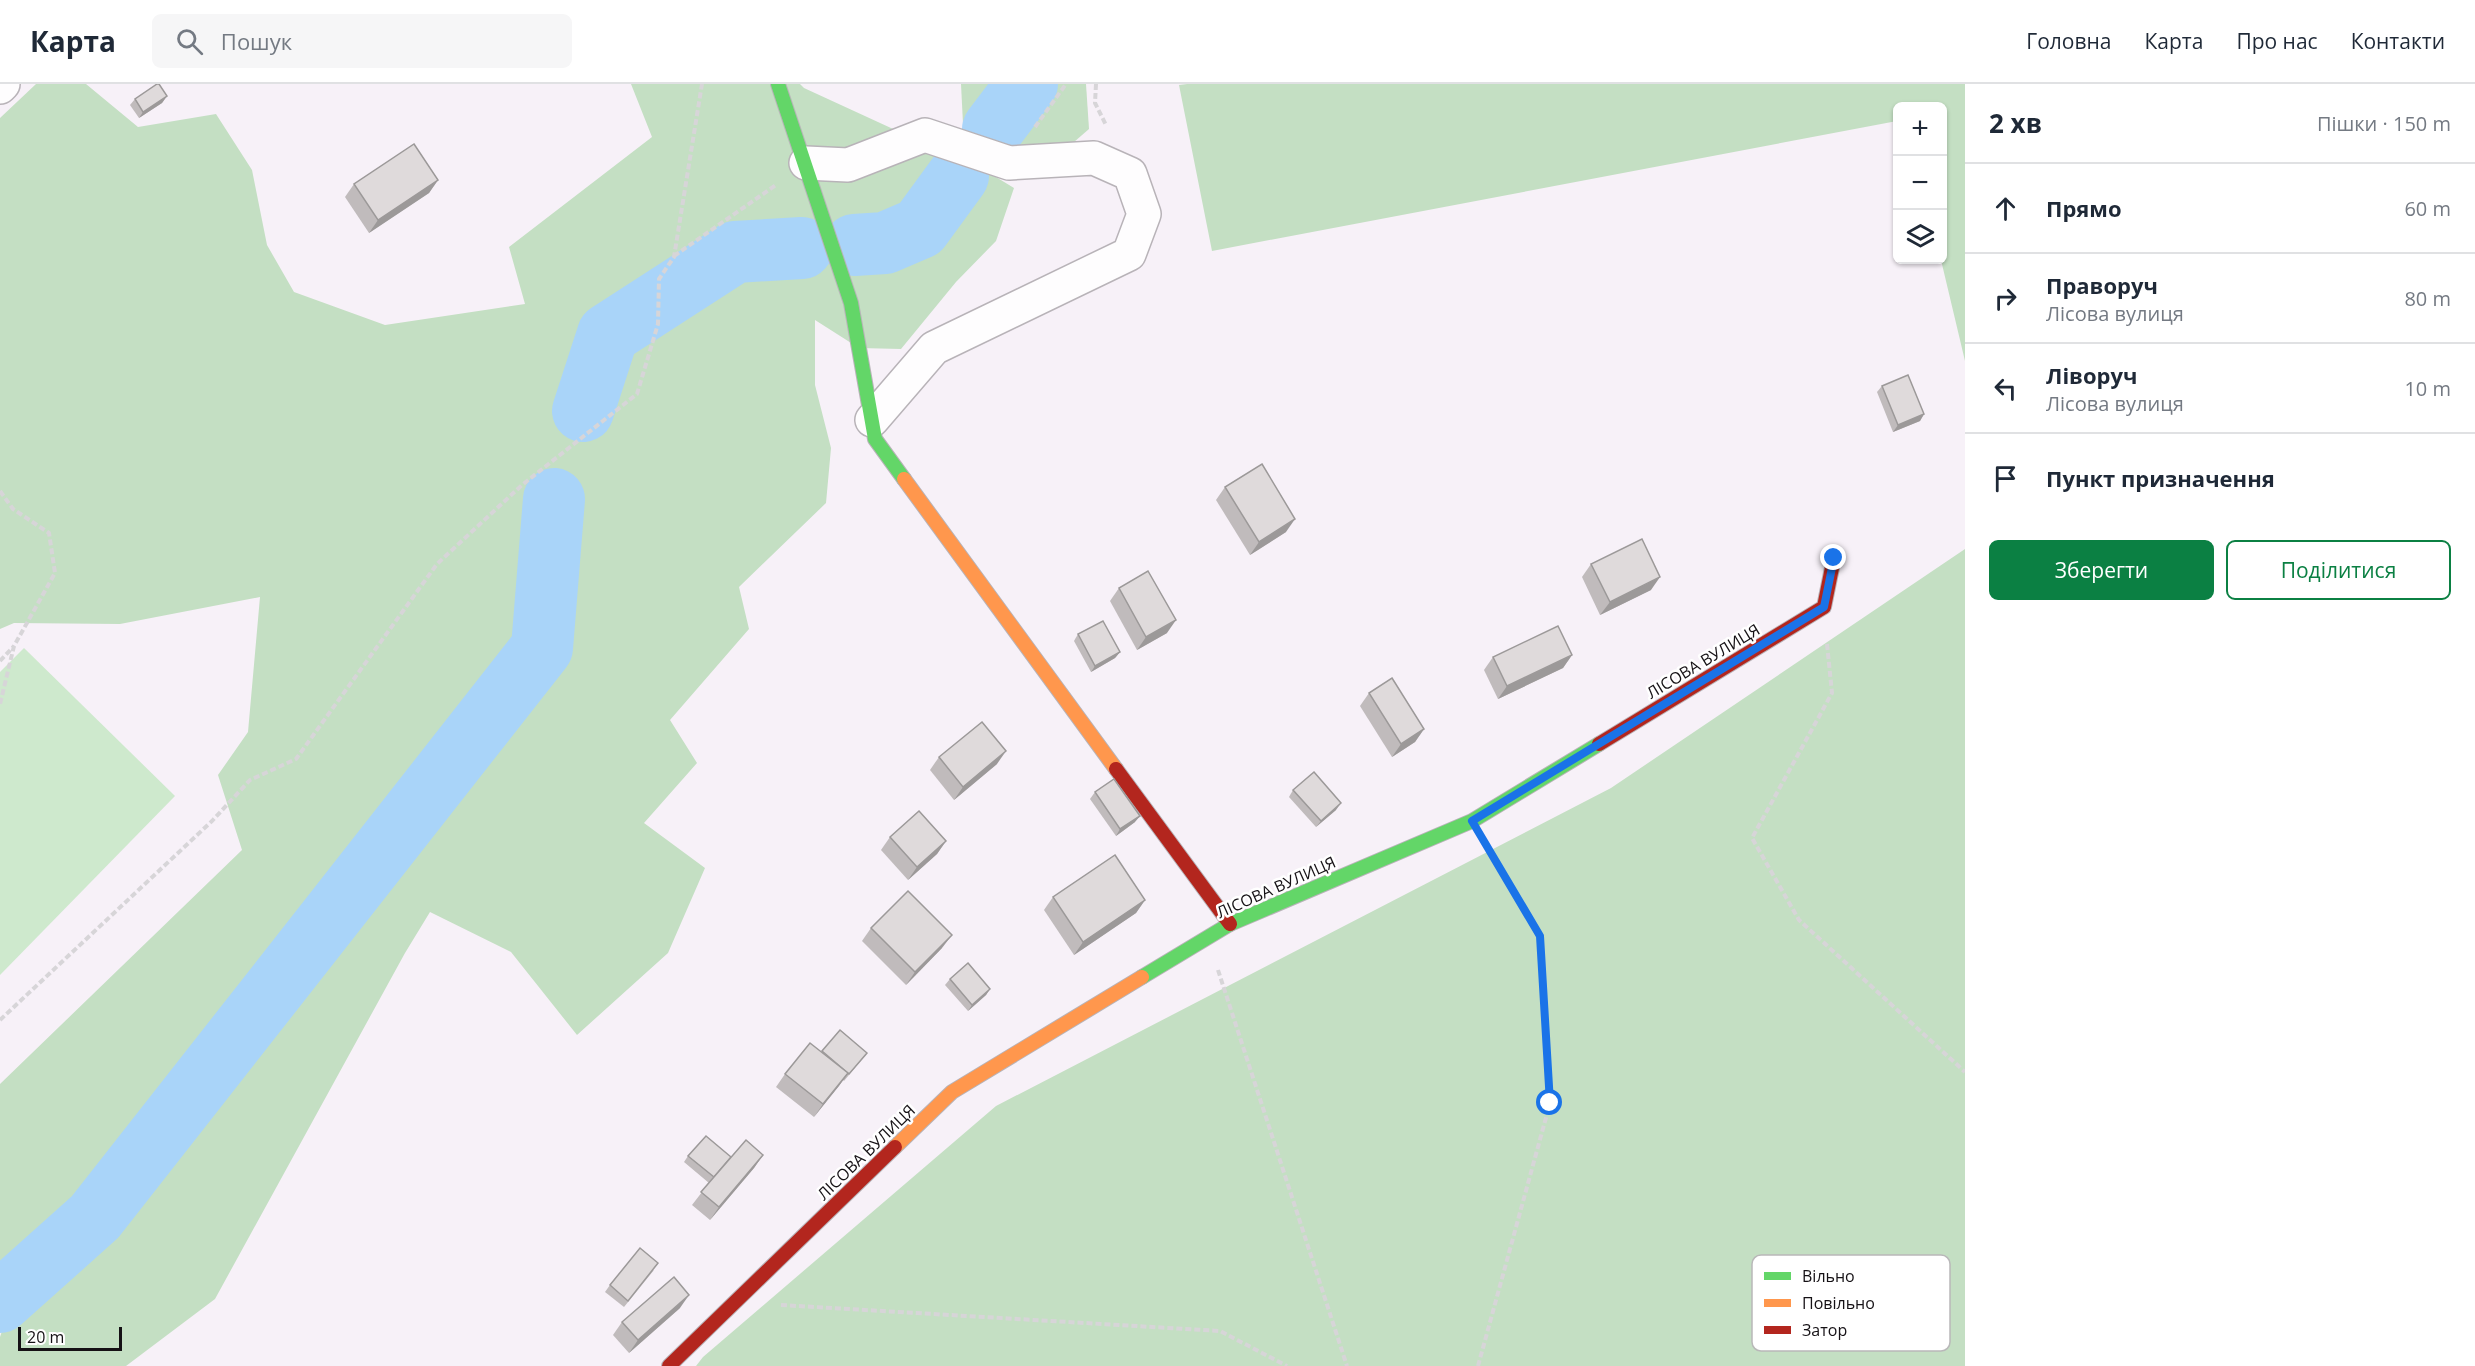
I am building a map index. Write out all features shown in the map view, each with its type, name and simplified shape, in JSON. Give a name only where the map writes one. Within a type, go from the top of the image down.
[{"type":"street","points":[[778,84],[851,303],[875,439],[1230,924]]},
{"type":"street","points":[[806,163],[848,165],[925,135],[1009,163],[1094,158],[1130,174],[1144,214],[1129,254],[934,348],[872,420]]},
{"type":"street","points":[[1824,607],[1834,558]]},
{"type":"street","name":"ЛІСОВА ВУЛИЦЯ","points":[[669,1366],[952,1092],[1230,924],[1472,821],[1824,607]]},
{"type":"path","points":[[674,257],[702,84]]},
{"type":"path","points":[[1009,163],[1066,84]]},
{"type":"path","points":[[0,1020],[212,821],[250,780],[296,759],[437,564],[522,484],[637,394],[658,324],[659,279],[674,257],[806,163]]},
{"type":"path","points":[[0,491],[14,509],[50,533],[55,573],[14,646],[0,661]]},
{"type":"path","points":[[1824,607],[1832,693],[1752,838],[1799,920],[1965,1072]]},
{"type":"path","points":[[0,704],[14,646]]},
{"type":"path","points":[[1472,821],[1540,936],[1550,1103],[1478,1366]]},
{"type":"path","points":[[1208,937],[1347,1366]]},
{"type":"path","points":[[734,1302],[1220,1331],[1287,1366]]},
{"type":"green space","points":[[36,84],[86,84],[138,127],[216,114],[252,170],[267,245],[294,292],[385,325],[525,304],[509,247],[652,137],[631,84],[800,84],[804,88],[991,174],[1014,188],[996,241],[956,282],[901,349],[859,348],[815,320],[815,385],[831,448],[826,503],[739,587],[749,629],[670,720],[697,763],[644,823],[705,868],[668,953],[577,1035],[511,952],[430,912],[405,953],[215,1299],[126,1366],[0,1366],[0,1337],[5,1322],[0,1313],[0,1084],[242,850],[218,775],[248,732],[260,597],[120,624],[14,623],[0,629],[0,118]]},
{"type":"green space","points":[[961,84],[1086,84],[1089,129],[1066,149],[1030,155],[963,124]]},
{"type":"green space","points":[[1965,84],[1965,361],[1942,264],[1947,264],[1947,102],[1893,102],[1893,122],[1212,251],[1179,85]]},
{"type":"green space","points":[[1965,549],[1965,1366],[696,1366],[703,1357],[996,1106],[1611,788]]},
{"type":"green space","points":[[24,648],[175,796],[0,975],[0,672]]},
{"type":"building","points":[[157,84],[167,96],[143,112],[135,99]]},
{"type":"building","points":[[414,144],[438,180],[378,220],[354,184]]},
{"type":"building","points":[[1908,375],[1924,414],[1898,425],[1882,386]]},
{"type":"building","points":[[1262,464],[1295,519],[1259,542],[1225,487]]},
{"type":"building","points":[[1642,539],[1660,577],[1610,602],[1591,564]]},
{"type":"building","points":[[1148,571],[1176,620],[1146,637],[1119,588]]},
{"type":"building","points":[[1103,621],[1120,652],[1095,666],[1078,634]]},
{"type":"building","points":[[1558,626],[1572,655],[1507,686],[1493,657]]},
{"type":"building","points":[[1392,678],[1424,729],[1401,744],[1369,693]]},
{"type":"building","points":[[982,722],[1006,751],[963,787],[939,757]]},
{"type":"building","points":[[1314,772],[1341,803],[1321,821],[1293,790]]},
{"type":"building","points":[[1114,779],[1140,816],[1120,829],[1095,792]]},
{"type":"building","points":[[919,811],[946,841],[917,867],[890,837]]},
{"type":"building","points":[[1115,855],[1145,900],[1083,942],[1053,897]]},
{"type":"building","points":[[908,891],[952,935],[915,972],[871,928]]},
{"type":"building","points":[[968,963],[990,989],[972,1005],[950,979]]},
{"type":"building","points":[[840,1030],[867,1053],[849,1074],[822,1051]]},
{"type":"building","points":[[810,1043],[848,1073],[823,1104],[785,1074]]},
{"type":"building","points":[[706,1136],[731,1157],[714,1177],[688,1156]]},
{"type":"building","points":[[746,1140],[763,1155],[719,1207],[701,1192]]},
{"type":"building","points":[[640,1248],[658,1263],[628,1301],[610,1285]]},
{"type":"building","points":[[674,1277],[689,1295],[638,1340],[622,1322]]},
{"type":"waterway","points":[[993,129],[1027,84]]},
{"type":"waterway","points":[[854,245],[885,243],[920,228],[958,176]]},
{"type":"waterway","points":[[583,411],[608,334],[735,252],[802,248]]},
{"type":"waterway","points":[[0,1302],[95,1217],[542,648],[554,499]]},
{"type":"traffic: fast","points":[[778,84],[851,303],[875,439],[904,479]]},
{"type":"traffic: fast","points":[[1142,977],[1230,924],[1472,821],[1599,744]]},
{"type":"traffic: slow","points":[[904,479],[1116,769]]},
{"type":"traffic: slow","points":[[895,1147],[952,1092],[1142,977]]},
{"type":"traffic: jam","points":[[1599,744],[1824,607],[1834,558]]},
{"type":"traffic: jam","points":[[1116,769],[1230,924]]},
{"type":"traffic: jam","points":[[669,1366],[895,1147]]},
{"type":"route","points":[[1550,1103],[1540,936],[1472,821],[1824,607],[1834,558]]}]
